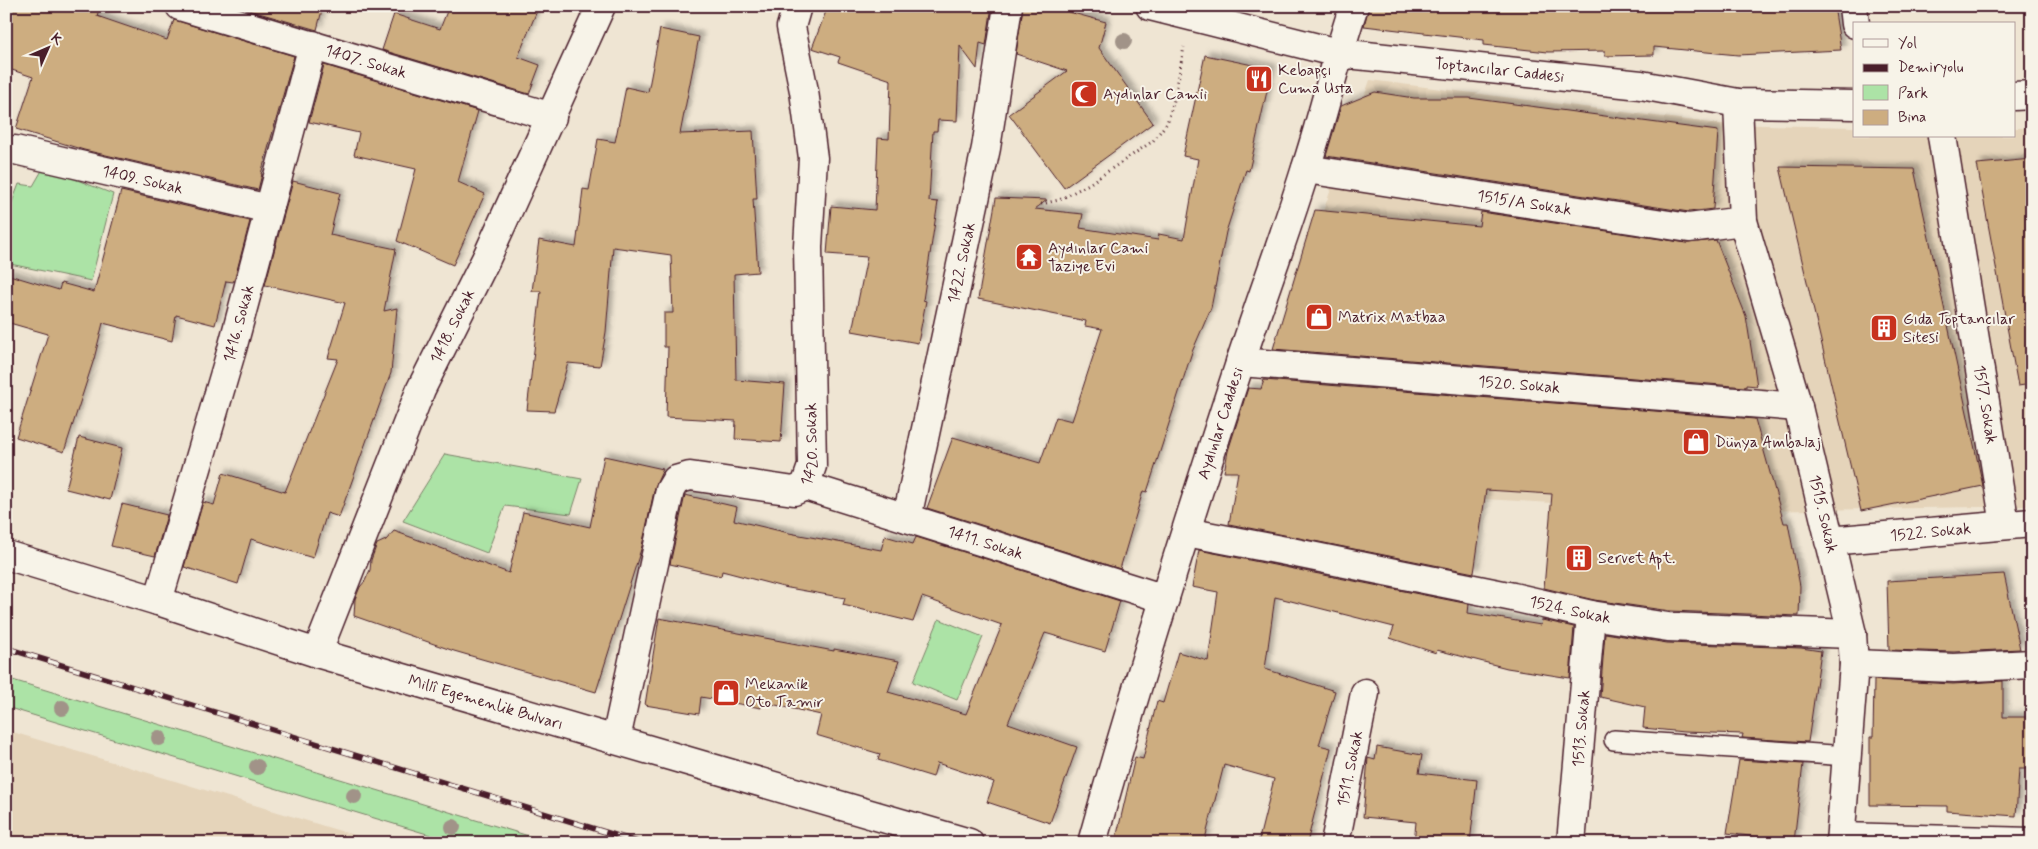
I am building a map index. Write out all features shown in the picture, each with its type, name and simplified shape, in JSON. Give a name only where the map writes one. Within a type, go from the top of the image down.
[{"type":"street","name":"1407. Sokak","points":[[180,6],[552,117]]},
{"type":"street","name":"1418. Sokak","points":[[318,653],[421,389],[486,259],[601,6]]},
{"type":"street","name":"1420. Sokak","points":[[616,739],[670,490],[676,480],[690,476],[794,491],[805,486],[812,466],[808,247],[813,158],[804,91],[791,27],[797,6]]},
{"type":"street","name":"1422. Sokak","points":[[908,518],[986,148],[1008,6]]},
{"type":"street","name":"Toptancılar Caddesi","points":[[1150,6],[1338,53],[1641,84],[1738,103],[1853,105]]},
{"type":"street","name":"Aydınlar Caddesi","points":[[1092,843],[1114,763],[1164,599],[1240,362],[1306,169],[1338,53],[1354,6]]},
{"type":"street","points":[[1853,6],[1855,22]]},
{"type":"street","name":"1416. Sokak","points":[[158,601],[229,358],[313,45]]},
{"type":"street","points":[[2016,96],[2032,94]]},
{"type":"street","name":"1515. Sokak","points":[[1738,103],[1743,221],[1798,407],[1852,634],[1854,664],[1841,840]]},
{"type":"street","name":"1517. Sokak","points":[[1942,138],[2005,525]]},
{"type":"street","name":"1409. Sokak","points":[[15,150],[269,209]]},
{"type":"street","name":"1515/A Sokak","points":[[1306,169],[1689,228],[1743,221]]},
{"type":"street","name":"1520. Sokak","points":[[1240,362],[1798,407]]},
{"type":"street","name":"1411. Sokak","points":[[805,486],[1164,599]]},
{"type":"street","name":"1522. Sokak","points":[[1829,541],[2032,523]]},
{"type":"street","name":"1524. Sokak","points":[[1186,532],[1513,597],[1591,615],[1668,627],[1852,634]]},
{"type":"street","name":"Millî Egemenlik Bulvarı","points":[[6,555],[158,601],[318,653],[968,843]]},
{"type":"street","name":"1513. Sokak","points":[[1571,843],[1591,615]]},
{"type":"street","points":[[1854,664],[1954,668],[2032,664]]},
{"type":"street","name":"1511. Sokak","points":[[1336,843],[1365,693]]},
{"type":"street","points":[[1841,840],[2032,842]]},
{"type":"lane","points":[[1614,740],[1847,756]]},
{"type":"path","points":[[1041,204],[1059,200],[1102,176],[1153,141],[1167,123],[1175,97],[1190,17]]},
{"type":"shaded area","name":"Gıda Toptancılar Sitesi","points":[[1370,80],[1719,124],[1853,127],[1853,138],[2016,138],[2016,128],[2032,128],[2032,506],[1709,512],[1484,499],[1229,475]]},
{"type":"shaded area","points":[[6,730],[380,843],[6,843]]},
{"type":"green space","points":[[44,167],[113,194],[91,281],[10,264],[9,252],[6,251],[6,218],[19,184],[33,186]]},
{"type":"green space","points":[[445,454],[582,479],[571,514],[505,506],[487,553],[403,521]]},
{"type":"green space","points":[[939,619],[983,637],[957,700],[913,682]]},
{"type":"green space","points":[[6,678],[552,843],[457,843],[6,707]]},
{"type":"building","points":[[6,6],[100,6],[97,16],[167,40],[174,20],[294,56],[258,190],[84,150],[16,129],[33,77],[6,68]]},
{"type":"building","points":[[235,6],[323,6],[317,30]]},
{"type":"building","points":[[449,6],[539,6],[518,57],[540,65],[529,94],[382,50],[394,14],[440,29]]},
{"type":"building","points":[[828,6],[992,6],[986,45],[980,43],[977,69],[960,46],[957,121],[938,120],[937,131],[933,131],[929,201],[938,202],[923,300],[926,301],[918,343],[852,331],[867,257],[827,254],[831,206],[875,210],[878,138],[889,139],[891,80],[838,62],[840,57],[812,48]]},
{"type":"building","name":"Aydınlar Camii","points":[[1023,6],[1047,6],[1106,22],[1099,48],[1153,123],[1064,188],[1009,114],[1067,71],[1016,54]]},
{"type":"building","points":[[1369,6],[1834,6],[1841,50],[1738,55],[1654,47],[1654,55],[1605,56],[1605,51],[1548,52],[1484,45],[1484,40],[1364,26]]},
{"type":"building","points":[[660,29],[699,37],[680,134],[753,131],[757,199],[753,199],[758,272],[734,274],[736,380],[785,384],[781,442],[735,439],[736,421],[666,417],[668,347],[664,347],[664,313],[673,313],[671,255],[613,247],[606,332],[600,366],[568,363],[554,411],[527,410],[541,291],[532,291],[539,240],[576,247],[583,189],[589,190],[598,139],[615,142],[626,87],[648,92]]},
{"type":"building","points":[[1205,55],[1272,69],[1249,171],[1246,170],[1226,232],[1211,308],[1192,352],[1147,492],[1143,491],[1120,569],[927,508],[953,437],[1040,463],[1056,417],[1072,421],[1102,329],[1085,326],[1086,321],[978,299],[996,198],[1047,200],[1035,209],[1083,214],[1080,228],[1158,240],[1159,234],[1184,239],[1198,159],[1183,156]]},
{"type":"building","points":[[324,65],[478,111],[458,182],[485,194],[453,265],[397,241],[416,169],[354,155],[359,133],[309,122]]},
{"type":"building","points":[[1375,92],[1414,98],[1469,98],[1718,131],[1713,209],[1689,212],[1326,156],[1341,106]]},
{"type":"building","points":[[2032,159],[2032,384],[2018,386],[1977,164]]},
{"type":"building","name":"Gıda Toptancılar Sitesi","points":[[1780,167],[1914,169],[1983,486],[1861,511]]},
{"type":"building","points":[[293,181],[340,193],[330,235],[396,249],[384,311],[397,308],[391,373],[339,517],[327,513],[313,558],[251,539],[238,584],[184,567],[203,502],[214,505],[223,473],[285,492],[338,359],[328,358],[345,303],[265,285]]},
{"type":"building","points":[[121,191],[250,221],[235,278],[233,282],[226,281],[215,325],[176,315],[172,341],[103,323],[94,359],[64,452],[16,437],[48,334],[6,322],[6,274],[59,290],[61,283],[94,292]]},
{"type":"building","points":[[1315,210],[1479,226],[1481,212],[1687,243],[1716,240],[1746,316],[1757,386],[1746,385],[1746,387],[1273,349]]},
{"type":"building","points":[[1264,380],[1755,419],[1784,523],[1788,523],[1800,586],[1799,616],[1670,611],[1594,600],[1544,588],[1552,494],[1486,490],[1474,573],[1229,524],[1238,472],[1224,472],[1228,451],[1248,388],[1261,389]]},
{"type":"building","points":[[79,437],[122,448],[110,500],[66,489]]},
{"type":"building","points":[[604,456],[663,469],[655,487],[642,546],[596,692],[454,651],[354,616],[355,599],[370,570],[371,560],[377,544],[386,540],[394,531],[509,573],[523,512],[590,527]]},
{"type":"building","points":[[685,495],[737,507],[734,520],[789,533],[881,550],[885,536],[913,544],[916,537],[1120,601],[1105,651],[1045,633],[1008,723],[1077,747],[1050,823],[987,802],[994,782],[937,763],[933,777],[878,760],[880,754],[816,735],[821,715],[762,702],[761,708],[701,697],[699,714],[645,705],[659,618],[834,651],[834,649],[899,661],[888,692],[966,714],[1002,625],[922,597],[913,622],[843,605],[845,598],[783,587],[722,571],[721,576],[670,564]]},
{"type":"building","points":[[122,504],[167,515],[155,556],[111,546]]},
{"type":"building","points":[[1199,550],[1469,604],[1468,613],[1541,625],[1542,620],[1574,627],[1570,678],[1507,668],[1437,650],[1436,653],[1390,638],[1394,627],[1275,597],[1265,669],[1335,691],[1319,745],[1331,748],[1307,843],[1258,843],[1274,779],[1224,765],[1204,843],[1115,843],[1135,757],[1143,759],[1157,701],[1163,703],[1178,652],[1208,661],[1218,592],[1192,587]]},
{"type":"building","points":[[2004,574],[2020,649],[1954,652],[1889,650],[1887,581]]},
{"type":"building","points":[[1605,633],[1667,643],[1801,648],[1821,651],[1808,742],[1742,738],[1743,734],[1684,732],[1643,728],[1645,707],[1600,697]]},
{"type":"building","points":[[1874,680],[1953,684],[2003,681],[2003,717],[2032,717],[2032,769],[2019,769],[2016,816],[1947,811],[1947,806],[1870,805],[1870,737],[1873,737]]},
{"type":"building","points":[[1377,747],[1422,755],[1419,773],[1477,780],[1470,843],[1414,843],[1416,822],[1363,817],[1368,758],[1375,760]]},
{"type":"building","points":[[1739,760],[1803,764],[1794,842],[1727,833]]},
{"type":"railway","points":[[6,648],[641,843]]},
{"type":"place","name":"Kebapçı Cuma Usta","points":[[1259,79]]},
{"type":"place","name":"Aydınlar Camii","points":[[1084,94]]},
{"type":"place","name":"Aydınlar Cami Taziye Evi","points":[[1029,257]]},
{"type":"place","name":"Matrix Matbaa","points":[[1319,317]]},
{"type":"place","name":"Gıda Toptancılar Sitesi","points":[[1884,328]]},
{"type":"place","name":"Dünya Ambalaj","points":[[1696,442]]},
{"type":"place","name":"Servet Apt.","points":[[1579,558]]},
{"type":"place","name":"Mekanik Oto Tamir","points":[[726,693]]}]
